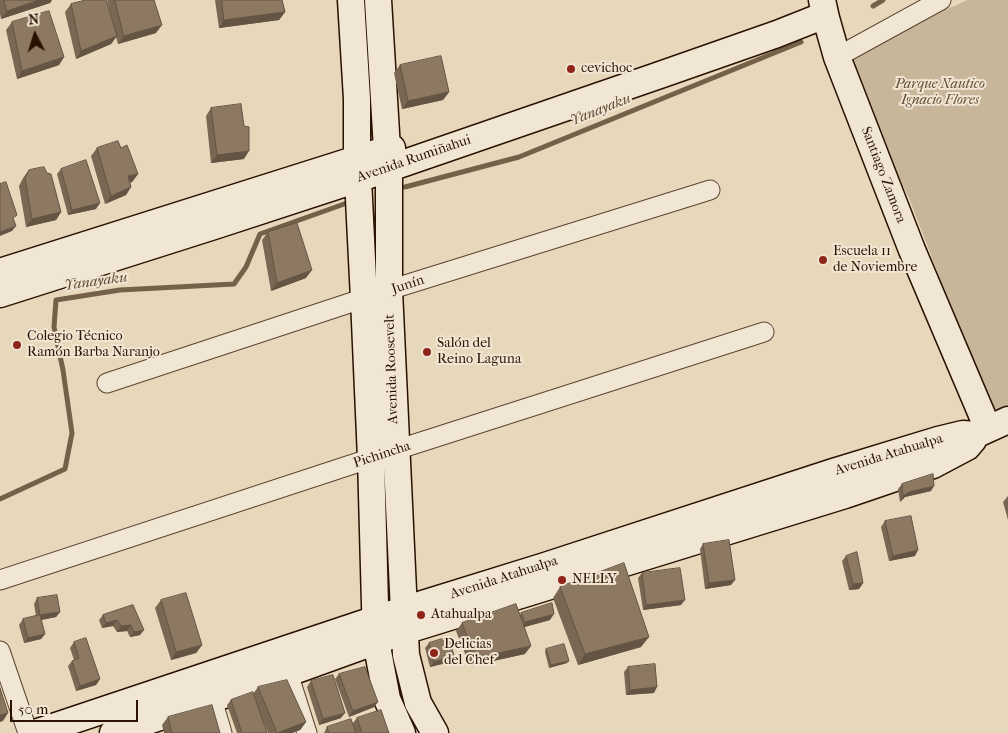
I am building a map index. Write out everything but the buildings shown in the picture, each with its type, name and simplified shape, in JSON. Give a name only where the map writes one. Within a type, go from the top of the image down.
[{"type":"street","name":"Avenida Roosevelt","points":[[351,0],[357,99],[357,169],[371,458],[375,630],[387,699],[402,733]]},
{"type":"street","name":"Avenida Roosevelt","points":[[378,0],[388,158],[389,290],[406,655],[418,703],[435,733]]},
{"type":"street","points":[[836,54],[941,0]]},
{"type":"street","name":"Avenida Rumiñahui","points":[[0,294],[75,259],[529,112],[824,10]]},
{"type":"street","name":"Santiago Zamora","points":[[824,10],[836,54],[912,250],[990,428]]},
{"type":"street","name":"Junín","points":[[107,383],[389,290],[710,190]]},
{"type":"street","points":[[360,223],[389,219]]},
{"type":"street","name":"Avenida Rumiñahui","points":[[0,272],[75,259]]},
{"type":"street","name":"Pichincha","points":[[0,580],[764,332]]},
{"type":"street","name":"Avenida Atahualpa","points":[[35,733],[404,621],[545,566],[833,472],[948,437],[990,428]]},
{"type":"street","name":"Avenida Atahualpa","points":[[113,733],[288,673],[375,630]]},
{"type":"street","points":[[0,651],[28,733]]},
{"type":"street","points":[[288,673],[307,733]]},
{"type":"street","points":[[212,699],[222,733]]},
{"type":"green space","name":"Parque Nautico Ignacio Flores","points":[[967,0],[1008,0],[1008,408],[993,416],[909,198],[836,51],[869,40]]},
{"type":"waterway","name":"Yanayaku","points":[[873,6],[883,0]]},
{"type":"waterway","name":"Yanayaku","points":[[405,187],[519,157],[801,42]]},
{"type":"waterway","name":"Yanayaku","points":[[0,499],[65,469],[72,433],[63,370],[54,327],[56,300],[120,290],[234,284],[246,267],[260,234],[347,203]]},
{"type":"place","name":"cevichoc","points":[[571,69]]},
{"type":"place","name":"Escuela 11 de Noviembre","points":[[823,260]]},
{"type":"place","name":"Colegio Técnico Ramón Barba Naranjo","points":[[17,345]]},
{"type":"place","name":"Salón del Reino Laguna","points":[[427,352]]},
{"type":"place","name":"NELLY","points":[[562,580]]},
{"type":"place","name":"Atahualpa","points":[[421,615]]},
{"type":"place","name":"Delicias del Chef","points":[[434,653]]}]
